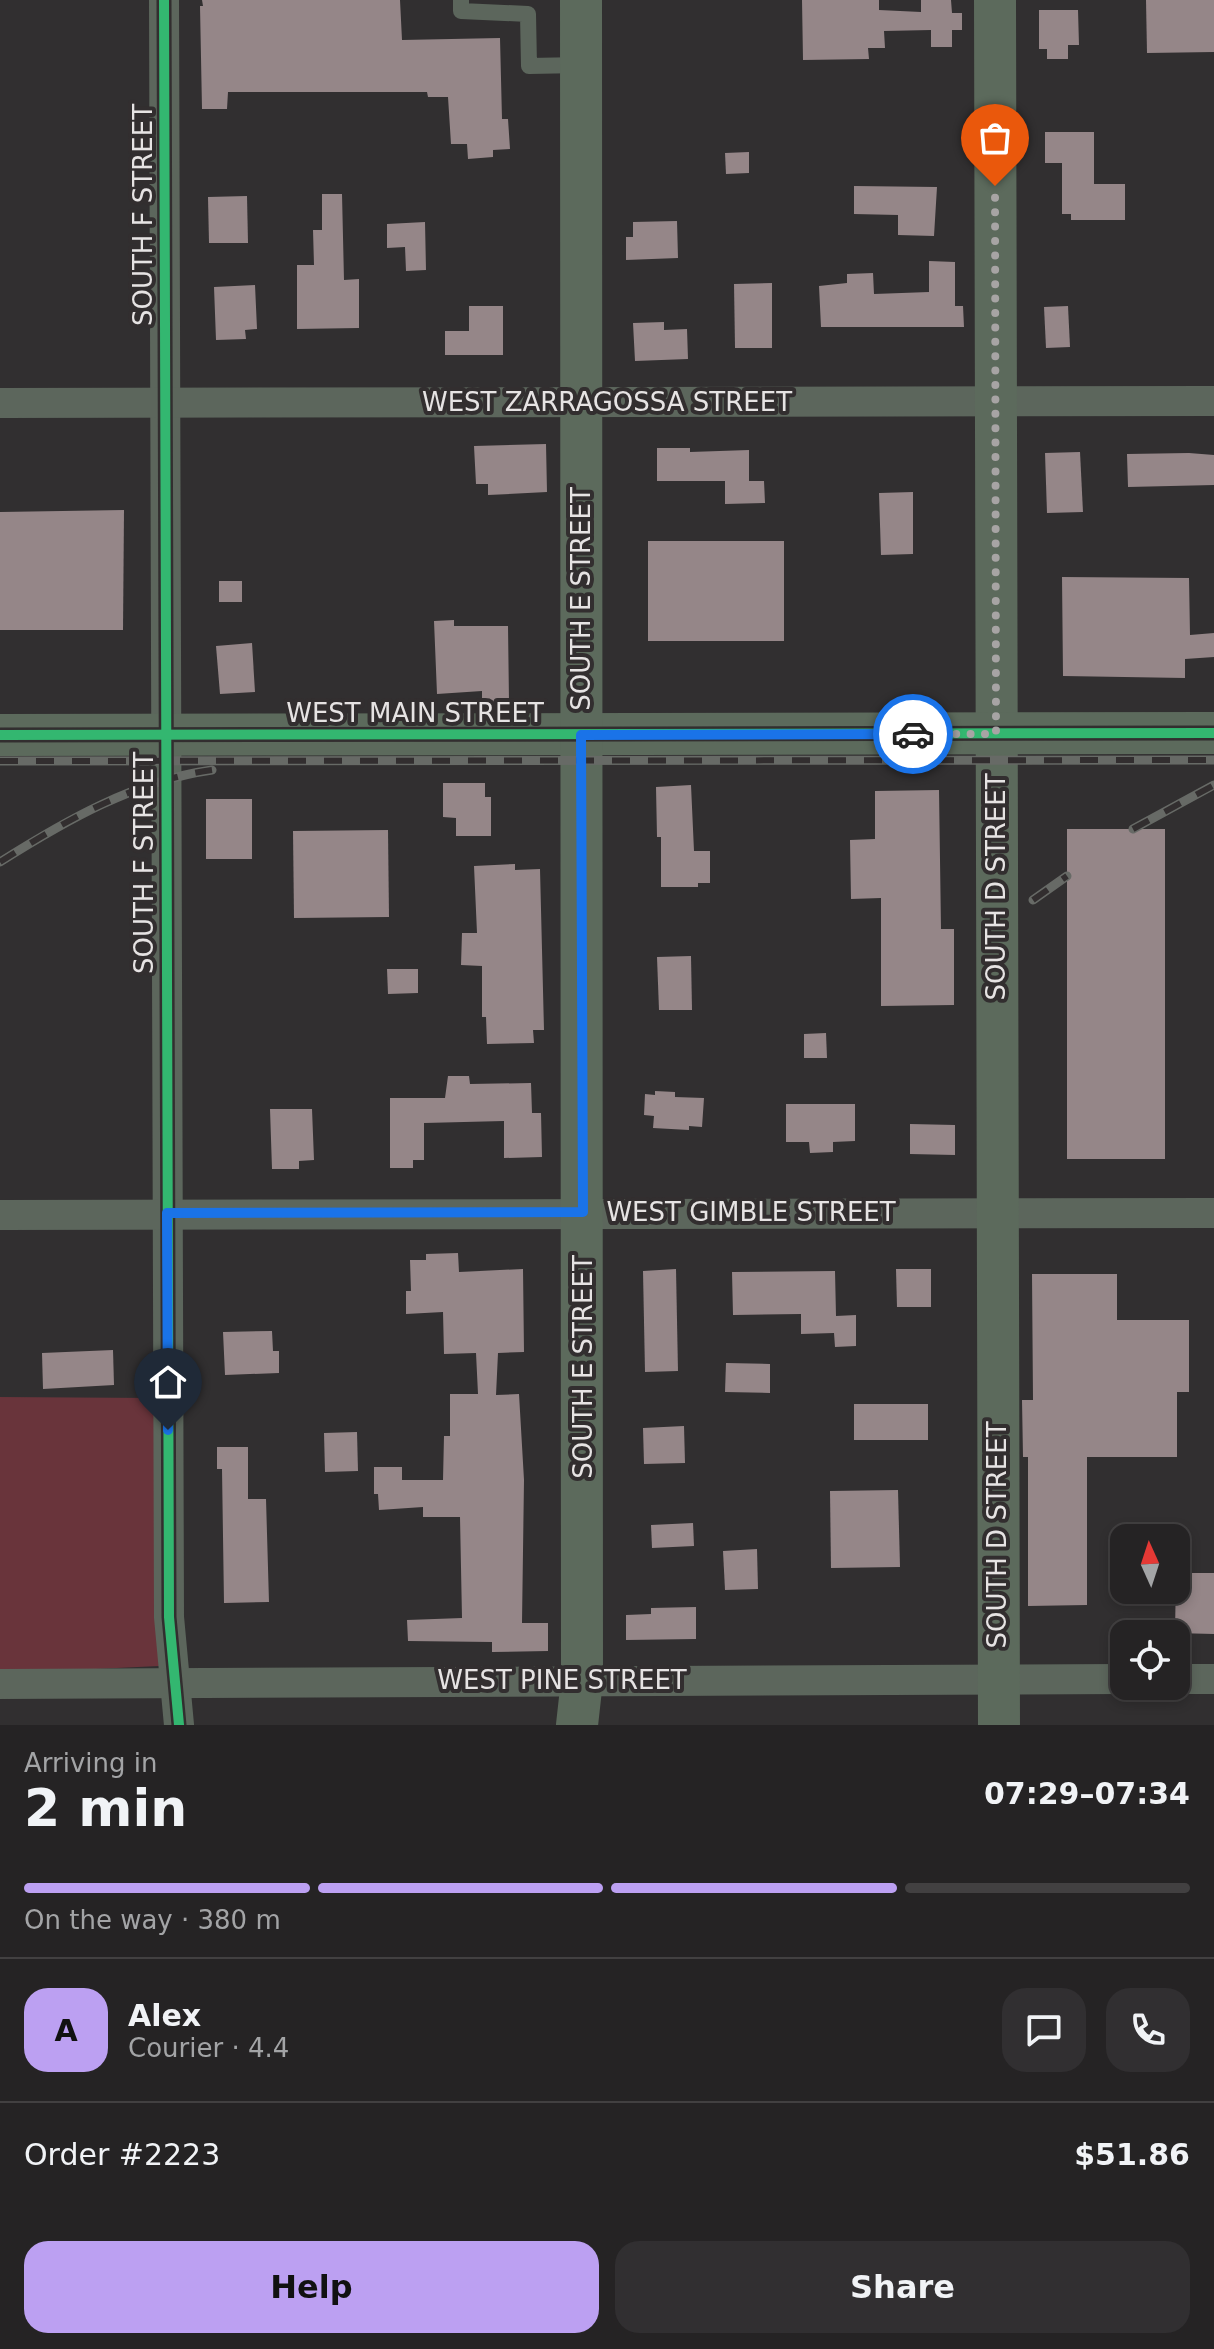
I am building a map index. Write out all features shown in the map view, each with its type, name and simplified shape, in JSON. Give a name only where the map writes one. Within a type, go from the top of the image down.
[{"type":"street","name":"SOUTH F STREET","points":[[164,0],[169,1601],[172,1681],[179,1725]]},
{"type":"street","name":"SOUTH E STREET","points":[[577,1725],[582,1680],[581,0]]},
{"type":"street","name":"SOUTH D STREET","points":[[995,0],[999,1725]]},
{"type":"street","name":"WEST ZARRAGOSSA STREET","points":[[0,403],[1214,401]]},
{"type":"street","name":"WEST MAIN STREET","points":[[0,735],[1214,733]]},
{"type":"street","name":"WEST GIMBLE STREET","points":[[0,1215],[1214,1213]]},
{"type":"street","name":"WEST PINE STREET","points":[[0,1684],[1110,1679]]},
{"type":"street","points":[[1190,1679],[1214,1679]]},
{"type":"lane","points":[[461,0],[461,11],[528,7],[529,66],[582,65]]},
{"type":"shaded area","points":[[0,1397],[155,1398],[159,1666],[54,1671],[0,1669]]},
{"type":"building","points":[[202,0],[400,0],[402,40],[500,38],[502,119],[508,119],[510,149],[493,150],[493,157],[468,159],[467,144],[451,144],[448,97],[428,97],[427,92],[228,92],[227,109],[202,109]]},
{"type":"building","points":[[802,0],[879,0],[879,10],[921,12],[921,0],[951,0],[952,13],[962,13],[962,30],[952,30],[952,47],[931,47],[931,30],[884,31],[885,48],[868,48],[869,59],[803,60]]},
{"type":"building","points":[[1146,0],[1214,0],[1214,52],[1147,53]]},
{"type":"building","points":[[1039,10],[1078,10],[1079,45],[1068,45],[1068,59],[1047,59],[1047,49],[1039,49]]},
{"type":"building","points":[[1045,132],[1094,132],[1094,184],[1125,184],[1125,220],[1071,220],[1071,214],[1062,214],[1062,163],[1045,163]]},
{"type":"building","points":[[749,152],[749,173],[726,174],[725,153]]},
{"type":"building","points":[[854,186],[937,187],[934,236],[898,235],[898,215],[854,214]]},
{"type":"building","points":[[322,194],[342,194],[344,280],[359,279],[359,328],[297,329],[297,265],[314,265],[313,230],[322,230]]},
{"type":"building","points":[[247,196],[248,243],[209,243],[208,197]]},
{"type":"building","points":[[677,221],[678,258],[626,260],[626,237],[633,237],[633,222]]},
{"type":"building","points":[[425,222],[426,270],[406,271],[405,247],[387,248],[387,224]]},
{"type":"building","points":[[929,261],[955,262],[955,306],[963,306],[964,327],[821,327],[819,286],[847,283],[847,274],[873,273],[874,294],[929,292]]},
{"type":"building","points":[[772,283],[772,348],[735,348],[734,284]]},
{"type":"building","points":[[255,285],[257,329],[245,330],[246,339],[216,340],[214,287]]},
{"type":"building","points":[[469,306],[503,306],[503,355],[445,355],[445,331],[469,331]]},
{"type":"building","points":[[1068,306],[1070,347],[1046,348],[1044,307]]},
{"type":"building","points":[[664,322],[664,330],[687,329],[688,359],[635,361],[633,323]]},
{"type":"building","points":[[546,444],[547,492],[488,495],[488,484],[476,484],[474,446]]},
{"type":"building","points":[[657,448],[690,448],[690,452],[749,450],[749,481],[764,481],[765,503],[725,504],[725,481],[657,481]]},
{"type":"building","points":[[1080,452],[1083,512],[1047,513],[1045,453]]},
{"type":"building","points":[[1127,454],[1214,455],[1214,485],[1128,487]]},
{"type":"building","points":[[913,492],[913,554],[881,555],[879,493]]},
{"type":"building","points":[[124,510],[123,630],[0,630],[0,512]]},
{"type":"building","points":[[648,541],[784,541],[784,641],[648,641]]},
{"type":"building","points":[[1062,577],[1189,578],[1190,635],[1214,633],[1214,657],[1185,659],[1185,678],[1063,676]]},
{"type":"building","points":[[219,581],[242,581],[242,602],[219,602]]},
{"type":"building","points":[[454,620],[454,626],[508,626],[509,702],[482,702],[482,691],[437,694],[434,621]]},
{"type":"building","points":[[252,643],[255,692],[220,694],[216,646]]},
{"type":"building","points":[[443,783],[485,783],[485,797],[491,797],[491,836],[456,836],[456,818],[443,817]]},
{"type":"building","points":[[691,785],[694,851],[710,851],[710,883],[698,883],[698,887],[661,887],[661,837],[657,837],[656,787]]},
{"type":"building","points":[[939,790],[941,929],[954,929],[954,1005],[881,1006],[881,898],[851,899],[850,840],[875,839],[875,791]]},
{"type":"building","points":[[206,799],[252,799],[252,859],[206,859]]},
{"type":"building","points":[[1067,829],[1165,829],[1165,1159],[1067,1159]]},
{"type":"building","points":[[388,830],[389,917],[294,918],[293,831]]},
{"type":"building","points":[[515,864],[515,870],[540,869],[544,1030],[533,1030],[534,1043],[487,1044],[486,1017],[482,1017],[482,966],[461,965],[462,933],[477,933],[474,866]]},
{"type":"building","points":[[691,956],[692,1010],[659,1010],[657,957]]},
{"type":"building","points":[[387,969],[418,969],[418,993],[388,994]]},
{"type":"building","points":[[826,1033],[827,1058],[804,1058],[804,1034]]},
{"type":"building","points":[[448,1076],[469,1076],[470,1084],[531,1083],[532,1113],[541,1113],[542,1157],[504,1158],[504,1121],[424,1123],[424,1160],[413,1160],[413,1168],[390,1168],[390,1098],[445,1098]]},
{"type":"building","points":[[655,1091],[675,1092],[675,1097],[704,1098],[702,1127],[689,1126],[689,1130],[653,1128],[654,1116],[644,1115],[645,1094],[655,1095]]},
{"type":"building","points":[[786,1104],[855,1104],[855,1141],[833,1142],[833,1152],[810,1153],[809,1142],[786,1142]]},
{"type":"building","points":[[270,1109],[312,1109],[314,1160],[299,1161],[299,1169],[272,1169]]},
{"type":"building","points":[[910,1124],[955,1125],[955,1155],[910,1154]]},
{"type":"building","points":[[458,1253],[459,1272],[523,1269],[524,1352],[498,1353],[496,1395],[519,1394],[524,1480],[522,1623],[548,1623],[548,1651],[492,1652],[492,1642],[408,1641],[407,1620],[462,1618],[460,1517],[423,1517],[423,1507],[379,1510],[378,1494],[374,1494],[374,1467],[402,1467],[402,1480],[443,1480],[444,1436],[450,1436],[450,1394],[478,1394],[476,1353],[444,1354],[443,1312],[406,1314],[406,1291],[411,1291],[410,1260],[426,1260],[426,1254]]},
{"type":"building","points":[[676,1269],[678,1371],[645,1372],[643,1271]]},
{"type":"building","points":[[896,1269],[931,1269],[931,1307],[897,1307]]},
{"type":"building","points":[[835,1271],[836,1316],[856,1315],[856,1346],[835,1347],[834,1333],[801,1334],[801,1314],[733,1315],[732,1272]]},
{"type":"building","points":[[1032,1274],[1117,1274],[1117,1320],[1189,1320],[1189,1392],[1177,1392],[1177,1457],[1087,1457],[1087,1605],[1028,1606],[1028,1457],[1023,1457],[1022,1400],[1033,1400]]},
{"type":"building","points":[[272,1331],[273,1351],[279,1351],[279,1373],[225,1375],[223,1332]]},
{"type":"building","points":[[113,1350],[114,1385],[43,1389],[42,1353]]},
{"type":"building","points":[[726,1363],[770,1364],[770,1393],[725,1392]]},
{"type":"building","points":[[854,1404],[928,1404],[928,1440],[854,1440]]},
{"type":"building","points":[[684,1426],[685,1463],[644,1464],[643,1428]]},
{"type":"building","points":[[357,1432],[358,1471],[325,1472],[324,1433]]},
{"type":"building","points":[[217,1447],[248,1447],[248,1499],[266,1499],[269,1602],[224,1603],[222,1469],[217,1469]]},
{"type":"building","points":[[898,1490],[900,1567],[831,1568],[830,1491]]},
{"type":"building","points":[[693,1523],[694,1546],[652,1548],[651,1525]]},
{"type":"building","points":[[757,1549],[758,1589],[725,1590],[723,1551]]},
{"type":"building","points":[[1190,1573],[1214,1573],[1214,1634],[1190,1633],[1190,1620],[1175,1620],[1175,1604],[1190,1604]]},
{"type":"building","points":[[696,1607],[696,1639],[626,1640],[626,1615],[651,1614],[651,1608]]},
{"type":"railway","points":[[0,761],[1214,760]]},
{"type":"railway","points":[[0,862],[75,818],[128,793],[183,775],[212,770]]},
{"type":"railway","points":[[1133,829],[1214,785]]},
{"type":"railway","points":[[1033,900],[1067,876]]},
{"type":"cycle path","points":[[164,0],[169,1617],[179,1725]]},
{"type":"cycle path","points":[[0,735],[1214,733]]},
{"type":"way so far","points":[[913,734],[996,734],[995,186]]},
{"type":"route","points":[[168,1430],[167,1213],[583,1212],[581,735],[913,734]]}]
